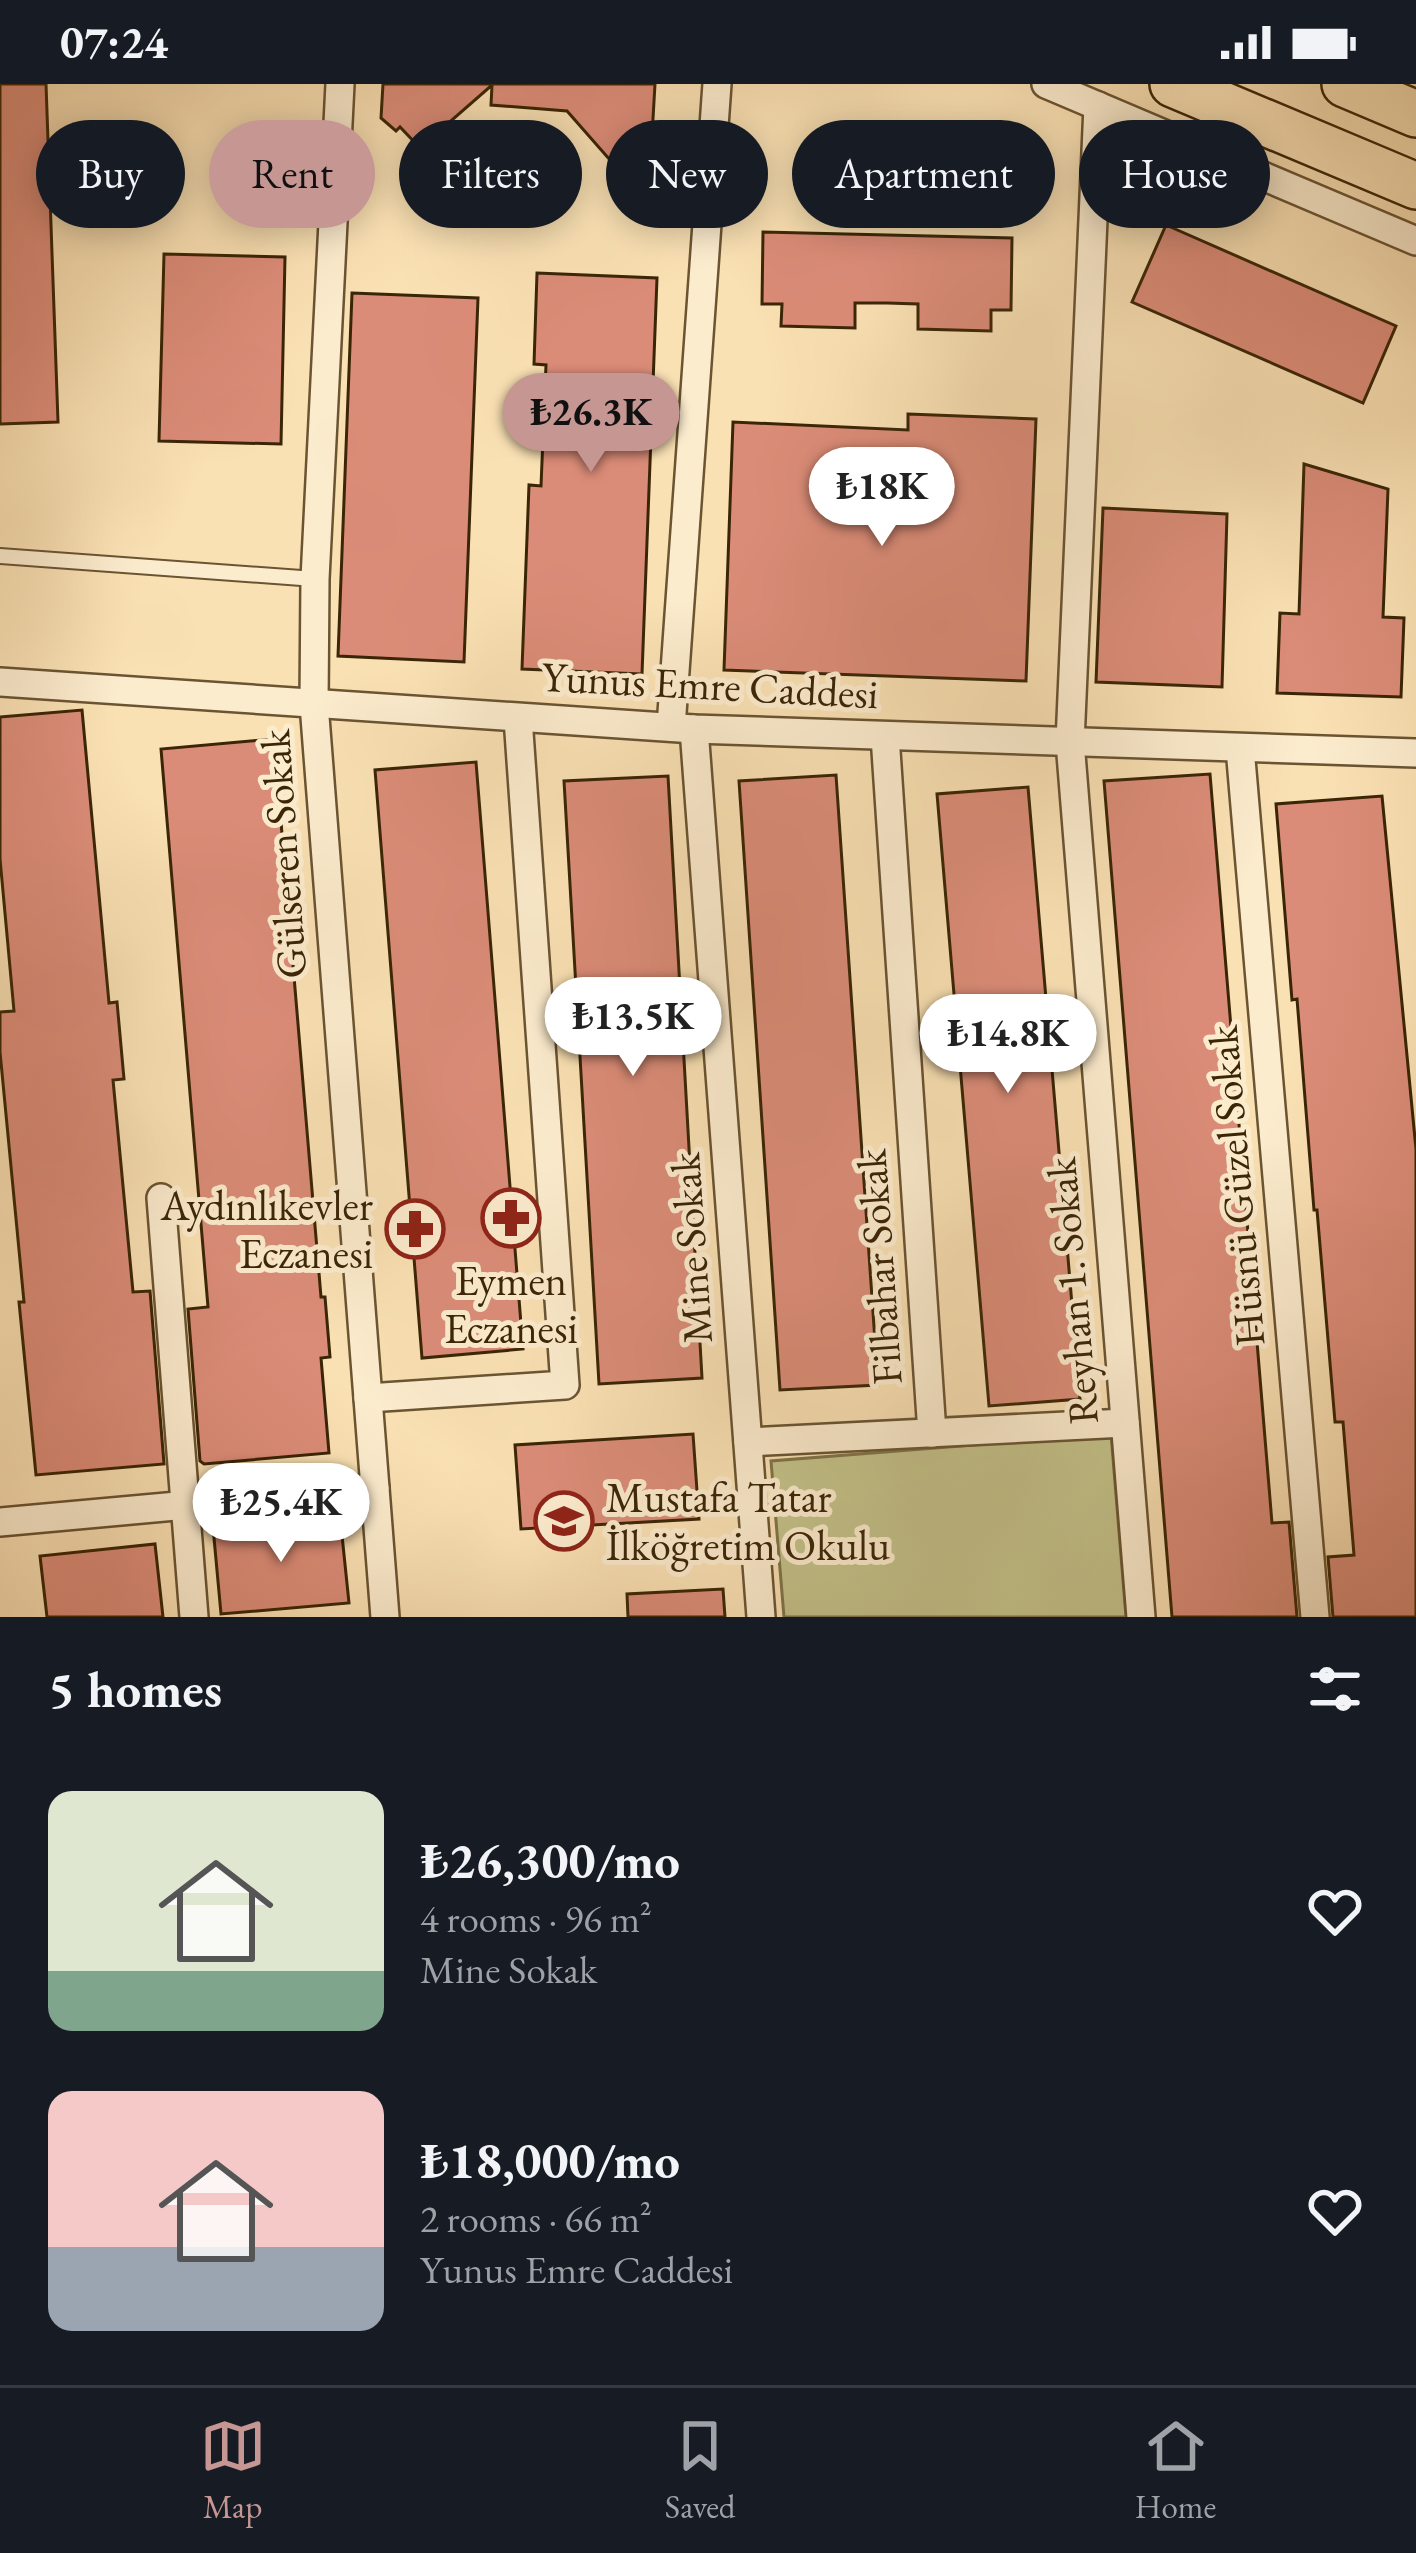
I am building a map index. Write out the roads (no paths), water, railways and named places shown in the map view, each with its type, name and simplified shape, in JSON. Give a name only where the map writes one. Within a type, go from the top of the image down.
[{"type":"main road","points":[[1173,84],[1416,186]]},
{"type":"main road","points":[[1345,84],[1416,114]]},
{"type":"street","name":"Gülseren Sokak","points":[[340,84],[315,579],[314,704],[386,1617]]},
{"type":"street","name":"Mine Sokak","points":[[717,84],[683,728],[761,1617]]},
{"type":"street","points":[[1046,84],[1416,241]]},
{"type":"street","name":"Reyhan 1. Sokak","points":[[1098,106],[1070,742],[1141,1617]]},
{"type":"street","name":"Yunus Emre Caddesi","points":[[0,682],[683,728],[1416,753]]},
{"type":"street","points":[[368,1399],[566,1385],[518,718]]},
{"type":"street","name":"Filbahar Sokak","points":[[885,736],[932,1433]]},
{"type":"street","name":"Hüsnü Güzel Sokak","points":[[1240,748],[1315,1617]]},
{"type":"street","points":[[161,1198],[194,1617]]},
{"type":"street","points":[[748,1442],[1125,1423]]},
{"type":"street","points":[[0,1522],[375,1487]]},
{"type":"lane","points":[[0,556],[315,579]]},
{"type":"place","name":"Eymen Eczanesi","points":[[511,1218]]},
{"type":"place","name":"Aydınlıkevler Eczanesi","points":[[415,1229]]},
{"type":"place","name":"Mustafa Tatar İlköğretim Okulu","points":[[564,1521]]}]
